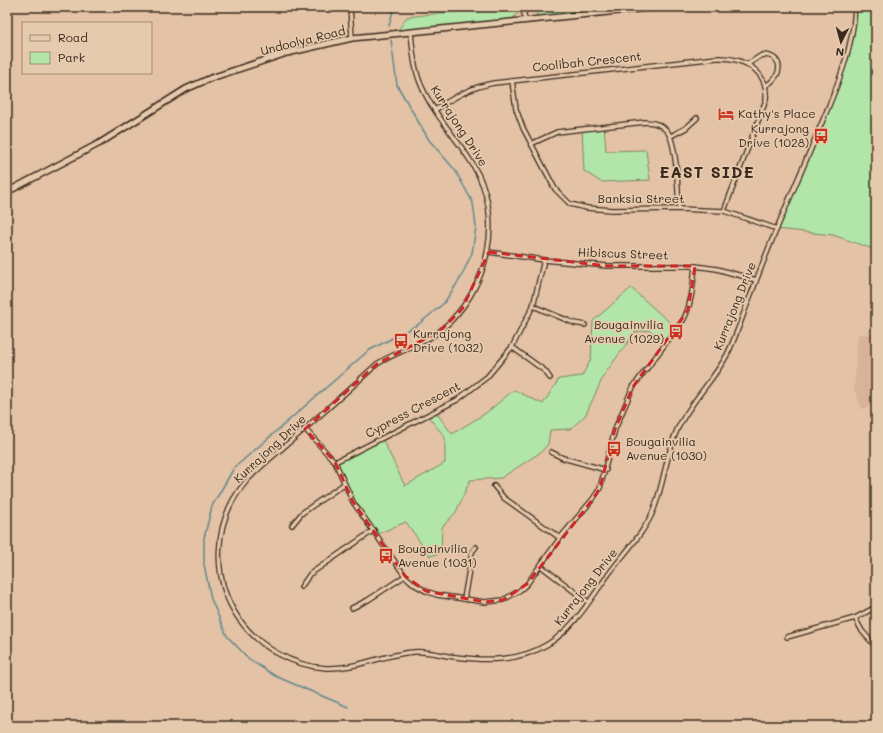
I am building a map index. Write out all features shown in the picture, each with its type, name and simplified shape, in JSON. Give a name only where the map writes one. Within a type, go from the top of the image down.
[{"type":"street","points":[[350,7],[352,38]]},
{"type":"street","points":[[523,7],[525,21]]},
{"type":"street","name":"Undoolya Road","points":[[7,192],[100,143],[166,100],[211,78],[287,53],[352,38],[395,35],[658,7]]},
{"type":"street","name":"Kurrajong Drive","points":[[411,33],[418,79],[435,110],[474,165],[480,178],[487,202],[490,222],[489,252],[478,283],[462,309],[440,331],[377,364],[244,485],[236,496],[226,515],[220,542],[221,577],[232,609],[248,632],[272,650],[298,662],[328,668],[418,652],[486,661],[513,658],[540,649],[562,634],[576,619],[645,526],[652,513],[678,430],[690,407],[724,360],[732,344],[776,229],[844,70],[852,33],[855,7]]},
{"type":"street","points":[[724,211],[764,107],[766,95],[765,86],[761,77],[748,64],[762,55],[771,56],[775,59],[778,64],[779,73],[773,82],[765,86]]},
{"type":"street","name":"Coolibah Crescent","points":[[435,110],[456,95],[469,89],[488,84],[716,58],[733,59],[748,64]]},
{"type":"street","name":"Banksia Street","points":[[512,81],[516,109],[523,128],[555,188],[570,204],[587,208],[612,210],[679,209],[724,211],[776,229]]},
{"type":"street","points":[[671,136],[686,128],[697,118]]},
{"type":"street","points":[[531,144],[557,132],[644,122],[662,126],[671,136],[679,209]]},
{"type":"street","name":"Hibiscus Street","points":[[489,252],[544,260],[607,266],[694,266],[717,269],[756,280]]},
{"type":"street","name":"Cypress Crescent","points":[[335,462],[457,400],[487,377],[512,347],[533,306],[544,260]]},
{"type":"street","points":[[305,429],[335,462],[344,484],[354,502],[405,576],[415,585],[426,591],[464,599],[485,602],[503,600],[520,591],[541,566],[560,538],[593,499],[600,488],[606,470],[615,429],[633,387],[684,319],[688,310],[692,296],[694,266]]},
{"type":"street","points":[[533,306],[574,323],[584,325]]},
{"type":"street","points":[[512,347],[544,371],[550,378]]},
{"type":"street","points":[[551,452],[563,458],[606,470]]},
{"type":"street","points":[[292,525],[302,513],[344,484]]},
{"type":"street","points":[[494,486],[504,498],[560,538]]},
{"type":"street","points":[[300,587],[310,574],[374,530]]},
{"type":"street","points":[[464,599],[472,552],[476,547]]},
{"type":"street","points":[[541,566],[588,602]]},
{"type":"street","points":[[352,608],[368,600],[405,576]]},
{"type":"street","points":[[787,637],[855,618],[876,607]]},
{"type":"street","points":[[855,618],[862,631],[876,647]]},
{"type":"highlighted area","points":[[489,252],[607,266],[695,266],[688,310],[633,387],[615,429],[600,488],[527,584],[503,600],[485,602],[426,591],[405,576],[353,502],[335,462],[305,429],[377,364],[440,331],[462,309]]},
{"type":"shaded area","points":[[858,334],[876,335],[876,405],[862,409],[854,389]]},
{"type":"green space","points":[[492,7],[521,7],[521,10],[508,23],[395,35],[407,17]]},
{"type":"green space","points":[[528,7],[658,7],[543,19]]},
{"type":"green space","points":[[855,7],[876,7],[876,250],[833,235],[777,229],[844,70]]},
{"type":"green space","points":[[604,126],[606,151],[646,150],[650,180],[601,182],[584,171],[582,128]]},
{"type":"green space","points":[[631,288],[677,329],[665,344],[650,330],[635,332],[604,375],[585,416],[570,429],[550,430],[548,444],[541,452],[501,478],[470,480],[456,512],[442,527],[441,553],[430,556],[406,522],[377,534],[353,502],[335,462],[382,438],[405,486],[445,463],[445,437],[427,415],[435,411],[452,434],[486,413],[514,390],[543,404],[559,379],[582,376],[591,359],[593,321]]},
{"type":"waterway","points":[[389,26],[394,7]]},
{"type":"waterway","points":[[348,707],[275,676],[249,659],[227,636],[211,599],[204,564],[204,538],[212,506],[234,468],[368,351],[419,324],[444,303],[460,279],[472,253],[476,227],[473,203],[455,170],[429,140],[397,85],[391,40]]},
{"type":"place","name":"Kathy's Place","points":[[726,114]]},
{"type":"place","name":"Kurrajong Drive (1028)","points":[[821,136]]},
{"type":"place","name":"Bougainvilia Avenue (1029)","points":[[676,332]]},
{"type":"place","name":"Kurrajong Drive (1032)","points":[[401,341]]},
{"type":"place","name":"Bougainvilia Avenue (1030)","points":[[614,449]]},
{"type":"place","name":"Bougainvilia Avenue (1031)","points":[[386,556]]},
{"type":"district","name":"EAST SIDE","points":[[707,172]]}]
